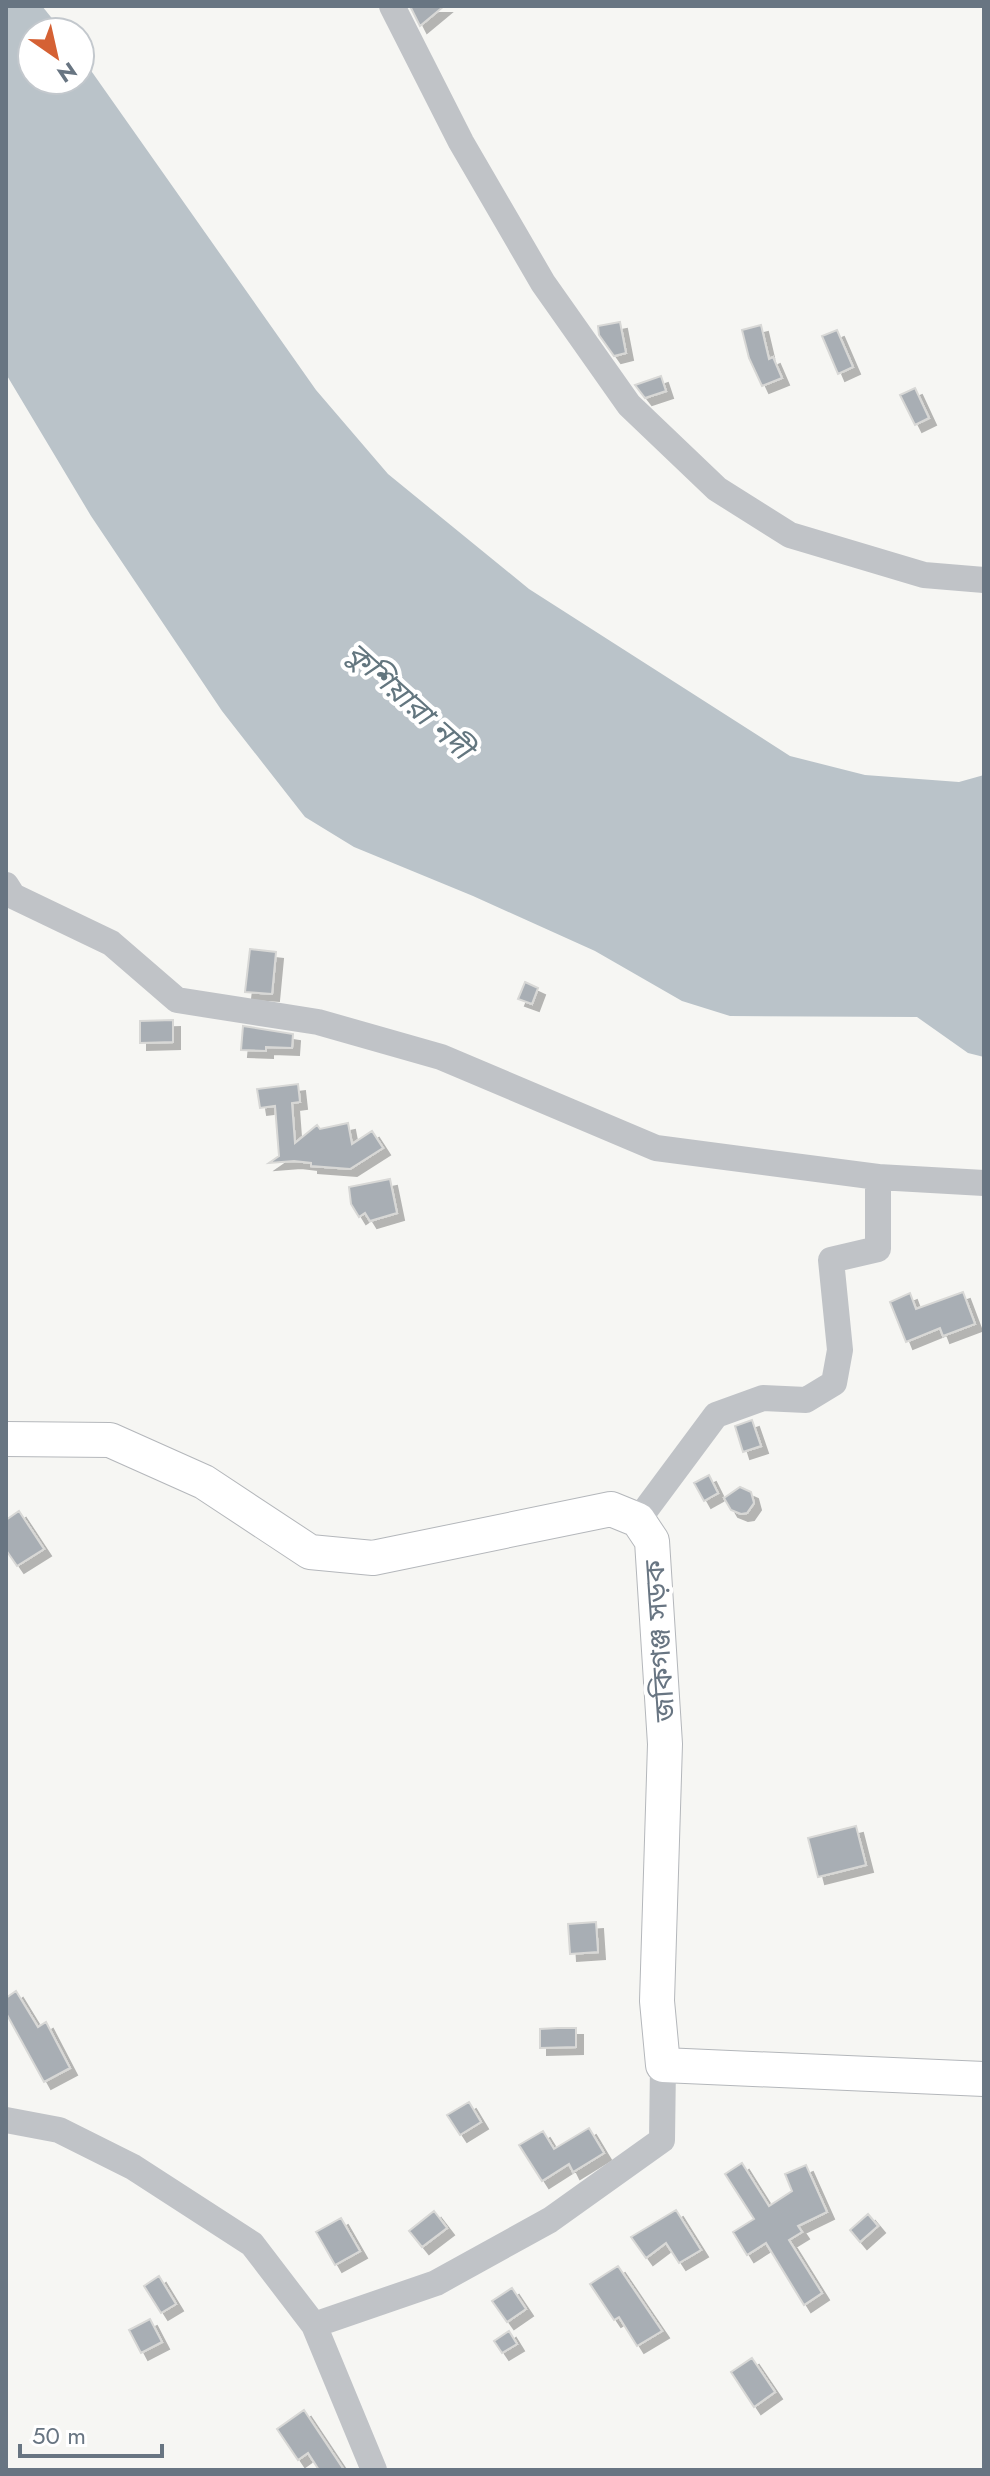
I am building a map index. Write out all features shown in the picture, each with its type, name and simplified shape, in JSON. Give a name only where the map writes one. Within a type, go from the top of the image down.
[{"type":"main road","name":"জকিগঞ্জ সড়ক","points":[[6,1439],[110,1440],[204,1482],[310,1552],[373,1558],[611,1509],[638,1520],[652,1541],[665,1744],[657,2001],[663,2065]]},
{"type":"main road","points":[[663,2065],[984,2079]]},
{"type":"street","points":[[392,6],[461,142],[543,283],[629,405],[717,489],[790,535],[924,575],[984,580]]},
{"type":"street","points":[[6,885],[13,896],[111,943],[177,1000],[318,1022],[441,1057],[656,1148],[878,1177],[984,1183]]},
{"type":"street","points":[[638,1520],[716,1415],[763,1398],[806,1400],[834,1383],[840,1350],[831,1260],[878,1249],[878,1177]]},
{"type":"street","points":[[314,2325],[436,2283],[550,2220],[662,2140],[663,2065]]},
{"type":"street","points":[[6,2120],[59,2130],[84,2142],[133,2167],[252,2244],[314,2325],[374,2470]]},
{"type":"water","name":"কুশিয়ারা নদী","points":[[6,6],[42,6],[50,16],[16,16],[16,96],[96,96],[96,78],[316,390],[388,474],[529,589],[790,756],[865,775],[959,782],[984,775],[984,1057],[968,1053],[917,1017],[730,1016],[682,1001],[595,951],[354,847],[305,817],[222,711],[91,516],[6,374]]},
{"type":"building","points":[[410,6],[444,6],[420,26]]},
{"type":"building","points":[[620,322],[626,353],[614,356],[599,335],[598,326]]},
{"type":"building","points":[[761,325],[769,359],[773,357],[782,378],[762,386],[749,358],[742,330]]},
{"type":"building","points":[[837,330],[853,367],[838,374],[822,336]]},
{"type":"building","points":[[661,376],[666,391],[645,398],[635,385]]},
{"type":"building","points":[[915,388],[929,418],[915,425],[900,395]]},
{"type":"building","points":[[250,949],[276,952],[272,994],[245,992]]},
{"type":"building","points":[[525,982],[538,988],[532,1004],[518,999]]},
{"type":"building","points":[[173,1020],[173,1042],[140,1043],[140,1021]]},
{"type":"building","points":[[243,1026],[293,1034],[292,1048],[241,1050]]},
{"type":"building","points":[[298,1084],[300,1102],[292,1103],[295,1143],[317,1125],[320,1129],[348,1123],[352,1144],[372,1131],[383,1148],[350,1169],[311,1166],[311,1163],[294,1161],[269,1163],[279,1156],[275,1106],[260,1108],[257,1089]]},
{"type":"building","points":[[390,1179],[397,1213],[370,1221],[365,1213],[359,1217],[351,1204],[349,1187]]},
{"type":"building","points":[[963,1292],[975,1324],[943,1336],[940,1328],[906,1342],[890,1302],[910,1293],[916,1309]]},
{"type":"building","points":[[752,1420],[761,1446],[743,1452],[735,1426]]},
{"type":"building","points":[[709,1475],[718,1493],[704,1501],[694,1483]]},
{"type":"building","points":[[740,1487],[751,1492],[754,1503],[747,1513],[741,1514],[731,1510],[724,1498]]},
{"type":"building","points":[[19,1511],[44,1549],[17,1566],[6,1550],[6,1520]]},
{"type":"building","points":[[856,1826],[866,1865],[818,1877],[808,1838]]},
{"type":"building","points":[[596,1922],[598,1952],[570,1954],[568,1924]]},
{"type":"building","points":[[16,1991],[38,2027],[46,2022],[70,2068],[44,2082],[6,2013],[6,1998]]},
{"type":"building","points":[[576,2028],[576,2047],[540,2048],[540,2029]]},
{"type":"building","points":[[469,2102],[481,2122],[460,2135],[447,2115]]},
{"type":"building","points":[[589,2128],[604,2153],[573,2172],[569,2164],[542,2181],[519,2145],[543,2131],[554,2149]]},
{"type":"building","points":[[742,2163],[769,2206],[792,2191],[785,2174],[806,2165],[827,2212],[798,2226],[802,2232],[789,2240],[822,2293],[804,2305],[766,2243],[747,2255],[733,2232],[754,2219],[725,2174]]},
{"type":"building","points":[[676,2210],[701,2250],[679,2263],[666,2243],[646,2258],[631,2237]]},
{"type":"building","points":[[434,2211],[447,2228],[422,2247],[409,2231]]},
{"type":"building","points":[[868,2214],[878,2226],[860,2242],[850,2230]]},
{"type":"building","points":[[341,2218],[360,2251],[335,2265],[316,2232]]},
{"type":"building","points":[[618,2266],[662,2331],[637,2346],[619,2317],[614,2320],[590,2284]]},
{"type":"building","points":[[159,2276],[176,2304],[161,2313],[144,2286]]},
{"type":"building","points":[[512,2288],[526,2309],[507,2322],[492,2301]]},
{"type":"building","points":[[150,2319],[162,2342],[141,2353],[129,2330]]},
{"type":"building","points":[[509,2331],[517,2344],[502,2353],[494,2341]]},
{"type":"building","points":[[752,2358],[775,2392],[754,2407],[731,2372]]},
{"type":"building","points":[[304,2410],[344,2470],[319,2470],[308,2453],[298,2460],[277,2429]]}]
